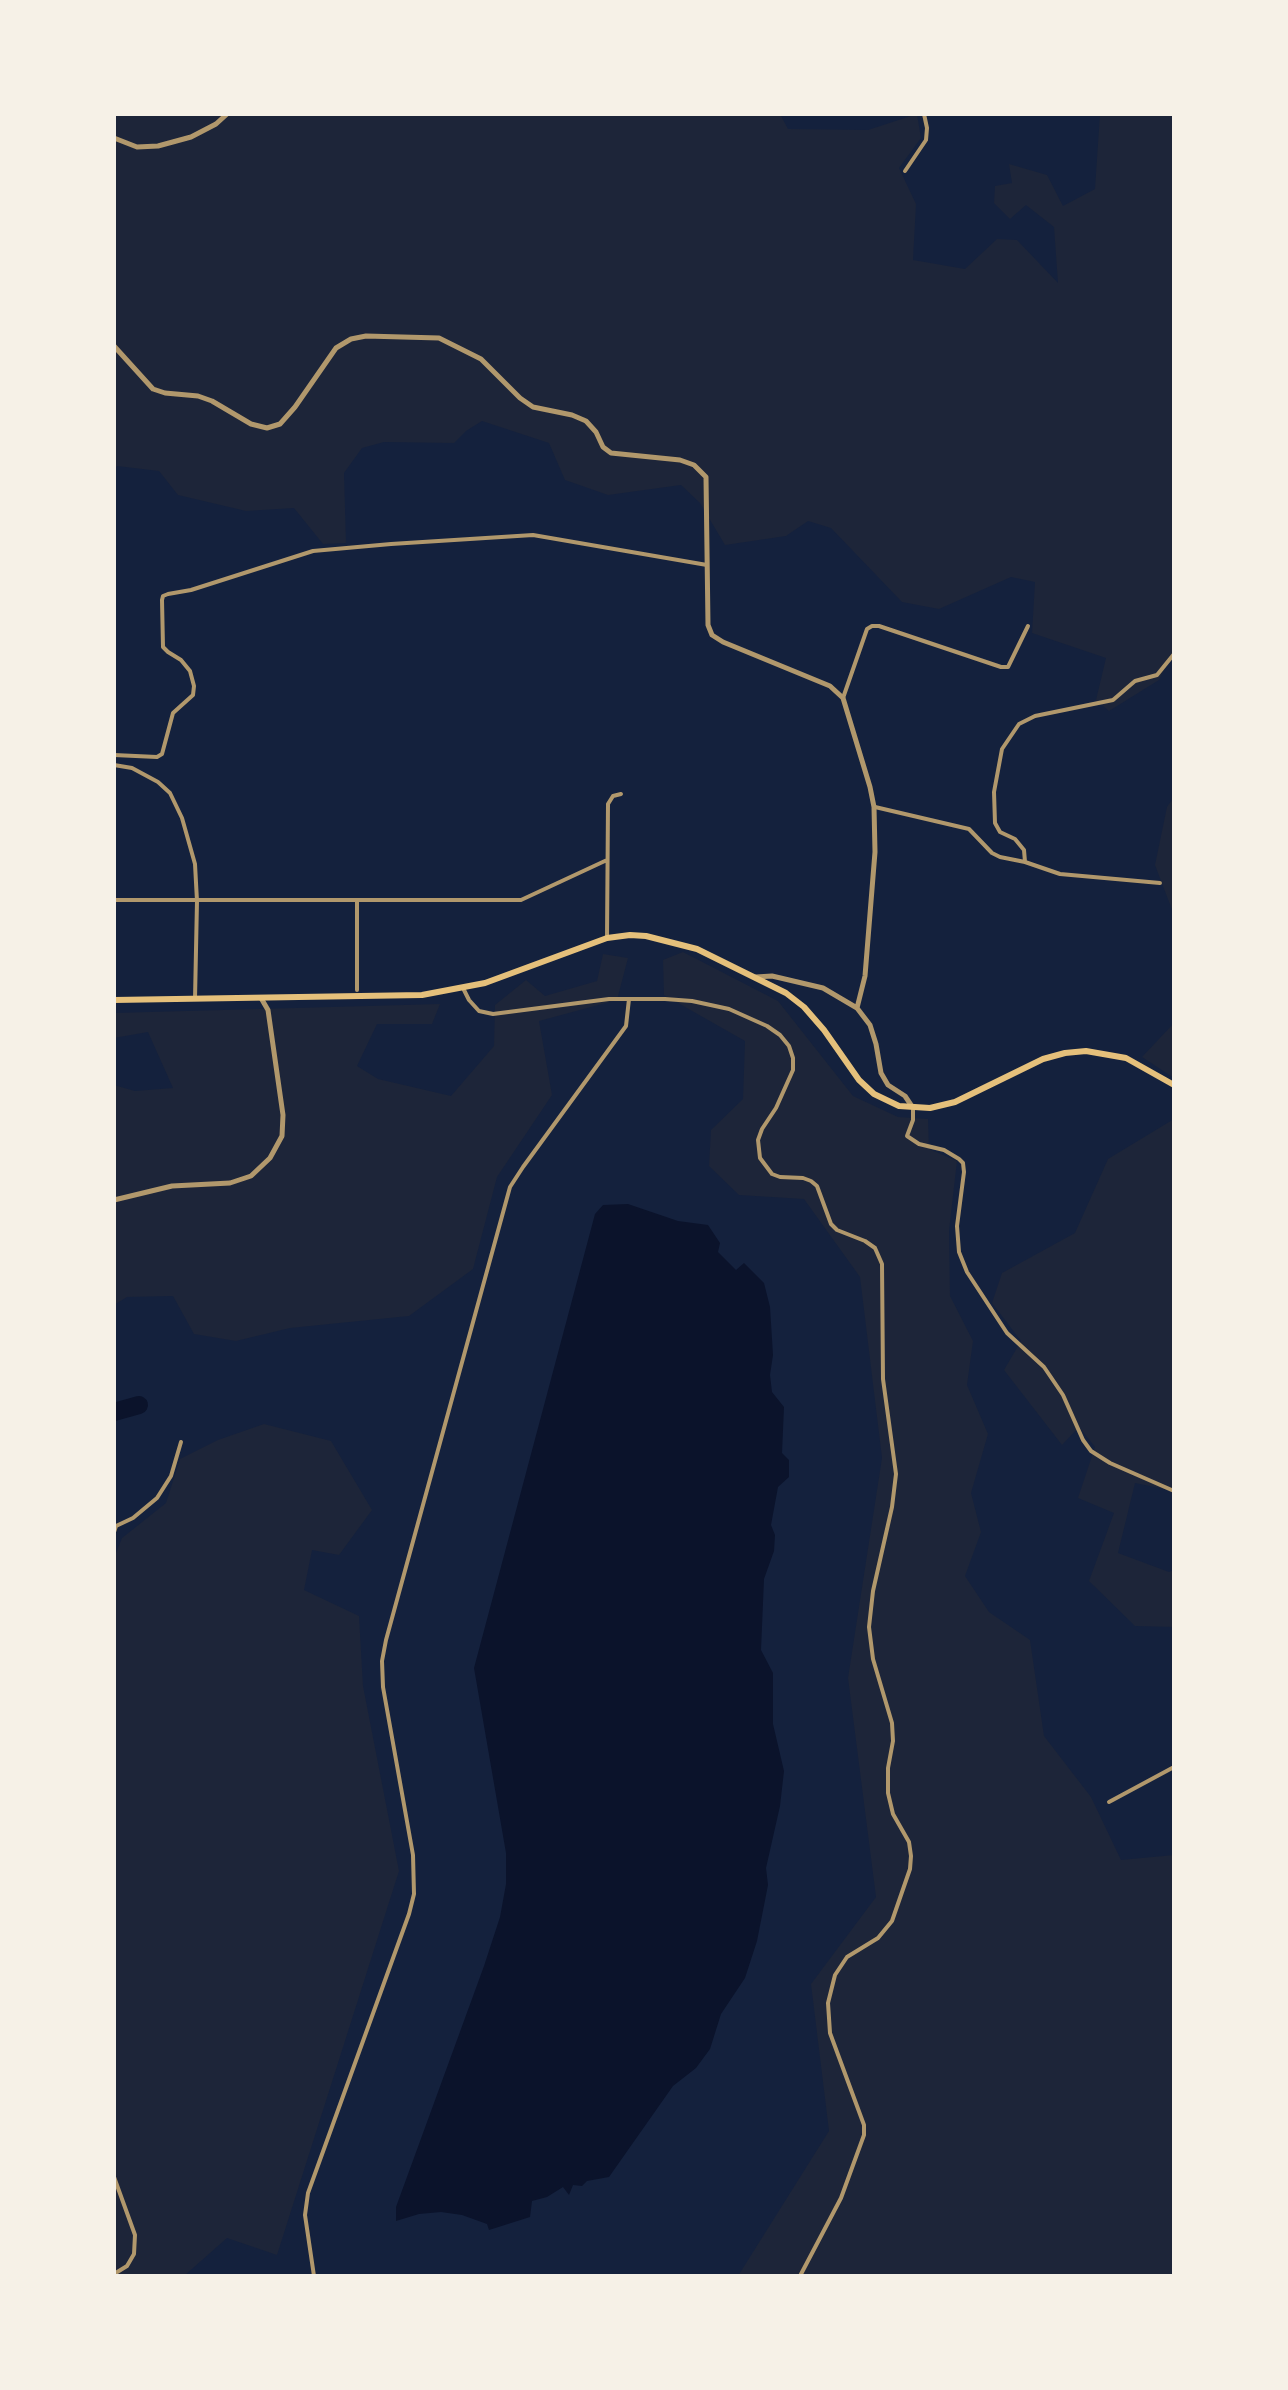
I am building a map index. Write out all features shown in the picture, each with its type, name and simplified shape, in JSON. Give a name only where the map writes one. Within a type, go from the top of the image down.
[{"type":"main road","points":[[114,1000],[422,995],[485,983],[607,938],[630,935],[671,941],[697,949],[786,993],[804,1007],[824,1030],[859,1080],[874,1094],[899,1106],[930,1108],[955,1102],[1043,1059],[1076,1052],[1106,1053],[1126,1058],[1174,1085]]},
{"type":"street","points":[[114,138],[137,147],[158,146],[191,137],[216,124],[227,114]]},
{"type":"street","points":[[905,171],[926,140],[924,114]]},
{"type":"street","points":[[114,346],[153,389],[198,396],[251,424],[267,428],[280,424],[336,348],[351,339],[366,336],[439,338],[481,359],[533,407],[586,421],[603,447],[611,453],[680,460],[694,465],[706,477],[708,625],[712,635],[830,686],[843,698],[870,787],[874,807],[875,852],[865,976],[857,1008]]},
{"type":"street","points":[[114,755],[157,757],[162,754],[173,713],[193,695],[190,671],[163,647],[162,600],[168,594],[191,590],[313,551],[533,535],[707,565]]},
{"type":"street","points":[[843,698],[867,629],[872,626],[1001,667],[1008,667],[1028,626]]},
{"type":"street","points":[[1025,862],[1024,850],[1015,839],[1000,832],[995,823],[994,792],[1002,749],[1019,724],[1035,716],[1113,700],[1135,681],[1157,675],[1174,654]]},
{"type":"street","points":[[114,765],[132,768],[158,782],[170,793],[182,818],[195,864],[195,999]]},
{"type":"street","points":[[607,938],[608,804],[613,796],[621,794]]},
{"type":"street","points":[[874,807],[969,829],[1000,857],[1060,874],[1160,883]]},
{"type":"street","points":[[114,900],[521,900],[607,860]]},
{"type":"street","points":[[357,900],[357,990]]},
{"type":"street","points":[[755,977],[772,976],[823,988],[857,1008],[870,1025],[881,1073],[888,1085],[905,1096],[913,1108],[913,1120],[907,1136],[919,1144],[944,1150],[963,1163],[957,1226],[959,1252],[967,1272],[1007,1333],[1044,1367],[1063,1395],[1091,1451],[1110,1463],[1174,1491]]},
{"type":"street","points":[[463,988],[479,1011],[493,1014],[629,999],[692,1001],[729,1009],[767,1026],[789,1046],[793,1070],[776,1108],[762,1129],[758,1140],[760,1158],[772,1174],[803,1178],[817,1186],[831,1224],[875,1248],[882,1264],[883,1379],[896,1474],[869,1627],[873,1659],[892,1723],[888,1793],[893,1814],[909,1842],[910,1869],[892,1921],[878,1938],[847,1957],[835,1975],[828,2003],[830,2033],[864,2125],[864,2135],[841,2198],[800,2276]]},
{"type":"street","points":[[114,1200],[172,1186],[230,1183],[251,1176],[270,1158],[282,1136],[283,1115],[268,1010],[261,998]]},
{"type":"street","points":[[314,2276],[305,2215],[313,2173],[414,1894],[413,1855],[383,1687],[382,1661],[510,1187],[626,1026],[629,999]]},
{"type":"street","points":[[114,1532],[116,1526],[133,1518],[157,1498],[171,1476],[181,1442]]},
{"type":"street","points":[[1109,1802],[1174,1767]]},
{"type":"street","points":[[114,2177],[135,2235],[134,2254],[127,2266],[114,2274]]},
{"type":"shaded area","points":[[114,114],[780,114],[788,129],[868,130],[917,114],[921,138],[899,168],[916,204],[913,260],[965,269],[997,239],[1017,240],[1058,283],[1054,227],[1026,205],[1010,219],[994,203],[995,186],[1012,183],[1009,164],[1047,175],[1063,206],[1095,189],[1100,114],[1174,114],[1174,649],[1159,680],[1109,711],[1096,700],[1106,658],[1032,633],[1035,582],[1011,577],[939,609],[902,602],[831,528],[808,521],[786,536],[725,545],[700,503],[681,485],[608,495],[565,480],[549,443],[482,421],[454,443],[384,442],[362,448],[344,473],[346,543],[323,544],[294,508],[246,511],[178,495],[159,471],[117,466],[114,470]]},
{"type":"shaded area","points":[[1174,797],[1174,915],[1155,865],[1167,807]]},
{"type":"shaded area","points":[[683,952],[778,1001],[853,1096],[898,1117],[928,1119],[929,1149],[957,1161],[949,1231],[950,1296],[973,1341],[967,1385],[988,1434],[971,1493],[981,1532],[965,1576],[989,1612],[1030,1640],[1044,1736],[1091,1797],[1121,1860],[1174,1855],[1174,2276],[738,2276],[829,2131],[811,1984],[876,1897],[848,1678],[882,1458],[860,1277],[804,1199],[739,1195],[709,1166],[711,1130],[743,1099],[745,1041],[664,995],[663,960]]},
{"type":"shaded area","points":[[603,954],[628,958],[617,1000],[539,1021],[552,1095],[497,1177],[473,1269],[409,1316],[290,1328],[236,1341],[194,1334],[173,1296],[127,1297],[114,1305],[114,1085],[135,1091],[173,1088],[148,1032],[114,1038],[114,1013],[440,1004],[432,1024],[377,1024],[357,1066],[378,1079],[451,1096],[494,1046],[495,1005],[526,980],[545,996],[597,981]]},
{"type":"shaded area","points":[[1174,1023],[1174,1078],[1142,1057]]},
{"type":"shaded area","points":[[1174,1119],[1174,1491],[1135,1483],[1118,1553],[1169,1572],[1174,1570],[1174,1627],[1135,1626],[1089,1581],[1114,1513],[1078,1498],[1095,1447],[1079,1427],[1062,1445],[1004,1370],[1021,1341],[992,1303],[1002,1273],[1075,1233],[1108,1159]]},
{"type":"shaded area","points":[[628,1204],[678,1221],[708,1225],[720,1243],[718,1252],[736,1270],[744,1263],[764,1283],[770,1307],[773,1355],[770,1375],[772,1392],[784,1407],[782,1453],[789,1460],[789,1477],[778,1487],[771,1525],[775,1535],[774,1551],[764,1579],[761,1650],[773,1673],[773,1724],[784,1771],[780,1806],[766,1868],[768,1885],[757,1941],[745,1978],[721,2014],[710,2049],[696,2068],[673,2086],[609,2177],[587,2181],[582,2186],[573,2185],[569,2195],[563,2187],[547,2197],[532,2201],[530,2217],[489,2230],[487,2224],[441,2212],[396,2221],[396,2207],[500,1917],[506,1884],[506,1853],[474,1668],[595,1214],[603,1205]]},
{"type":"shaded area","points":[[264,1424],[331,1441],[372,1510],[339,1555],[312,1550],[304,1590],[359,1616],[363,1686],[399,1871],[277,2255],[227,2238],[184,2276],[114,2276],[114,1558],[122,1538],[166,1503],[180,1459],[218,1440]]},
{"type":"waterway","points":[[114,1412],[139,1405]]}]
